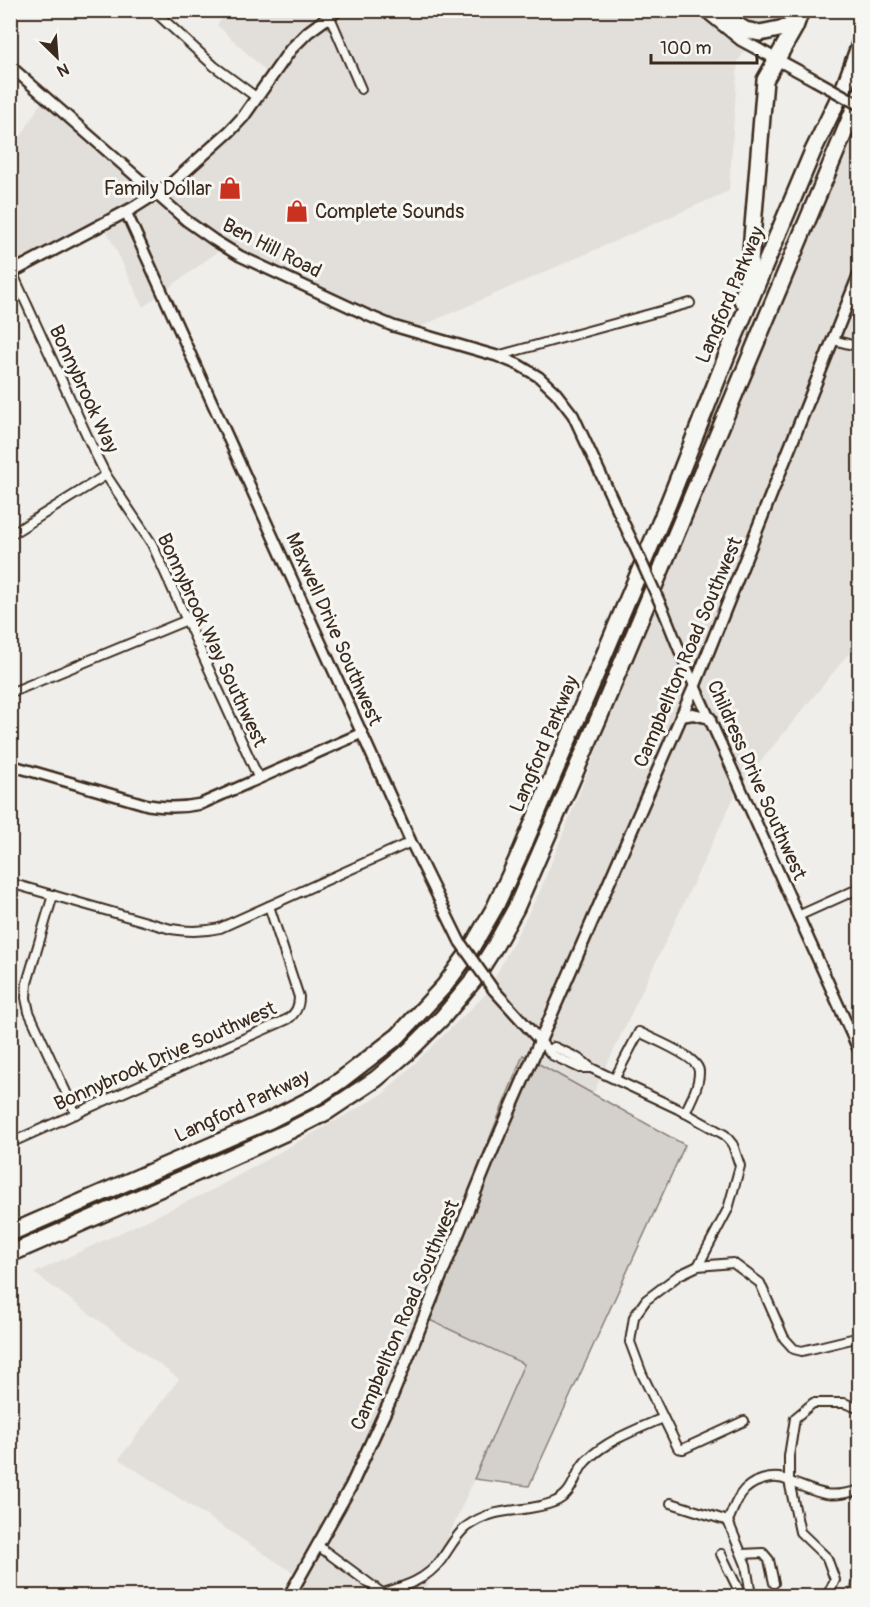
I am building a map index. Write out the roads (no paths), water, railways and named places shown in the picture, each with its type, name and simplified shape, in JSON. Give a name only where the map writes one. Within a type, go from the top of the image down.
[{"type":"highway","points":[[712,10],[745,30],[760,33],[789,27],[801,13]]},
{"type":"highway","points":[[727,355],[749,275],[765,80],[801,13]]},
{"type":"highway","name":"Langford Parkway","points":[[10,1233],[302,1104],[341,1080],[383,1049],[421,1013],[469,952],[509,878],[668,504],[727,355],[813,151],[845,85],[860,44]]},
{"type":"highway","name":"Langford Parkway","points":[[10,1254],[216,1164],[328,1111],[367,1085],[402,1057],[442,1017],[473,981],[516,908],[601,713],[860,95]]},
{"type":"main road","points":[[705,10],[741,40],[860,105]]},
{"type":"main road","points":[[11,272],[157,195],[230,131],[291,49],[332,12]]},
{"type":"main road","name":"Campbellton Road Southwest","points":[[289,1596],[351,1486],[390,1401],[490,1156],[695,685],[860,272]]},
{"type":"main road","points":[[681,716],[693,714],[710,718]]},
{"type":"street","points":[[153,10],[214,66],[256,97]]},
{"type":"street","points":[[332,12],[361,89]]},
{"type":"street","name":"Ben Hill Road","points":[[10,66],[187,221],[214,240],[272,271],[393,326],[497,356]]},
{"type":"street","name":"Maxwell Drive Southwest","points":[[126,212],[411,842],[460,942],[493,989],[540,1041]]},
{"type":"street","name":"Bonnybrook Way","points":[[11,272],[106,475],[133,516]]},
{"type":"street","points":[[497,356],[690,303]]},
{"type":"street","points":[[833,340],[860,347]]},
{"type":"street","name":"Childress Drive Southwest","points":[[497,356],[539,377],[556,393],[573,415],[633,543],[860,1053]]},
{"type":"street","points":[[10,535],[106,475]]},
{"type":"street","name":"Bonnybrook Way Southwest","points":[[133,516],[152,544],[259,779]]},
{"type":"street","points":[[10,693],[187,620]]},
{"type":"street","points":[[10,765],[165,808],[182,808],[201,804],[362,733]]},
{"type":"street","points":[[10,883],[171,929],[189,932],[204,931],[220,928],[411,842]]},
{"type":"street","points":[[798,916],[860,888]]},
{"type":"street","points":[[53,895],[27,983],[26,998],[29,1012],[76,1114]]},
{"type":"street","name":"Bonnybrook Drive Southwest","points":[[10,1143],[288,1019],[294,1014],[299,1005],[299,997],[269,906]]},
{"type":"street","points":[[615,1078],[639,1032],[686,1055],[697,1063],[700,1071],[697,1087],[685,1113]]},
{"type":"street","points":[[540,1041],[549,1050],[554,1047],[584,1061],[591,1068],[685,1113],[724,1135],[733,1145],[740,1166],[728,1209],[698,1266]]},
{"type":"street","points":[[744,1421],[680,1449],[642,1374],[630,1342],[634,1317],[646,1300],[679,1275],[698,1266],[733,1263],[749,1273],[760,1282],[784,1338],[794,1349],[802,1351],[860,1337]]},
{"type":"street","points":[[827,1596],[835,1580],[827,1558],[800,1532],[789,1481],[789,1456],[795,1419],[813,1403],[844,1403],[860,1409]]},
{"type":"street","points":[[317,1545],[385,1595],[427,1576],[466,1527],[493,1512],[554,1502],[567,1494],[585,1461],[626,1434],[663,1418]]},
{"type":"street","points":[[751,1596],[742,1554],[728,1521],[742,1492],[772,1477],[784,1478],[823,1495],[841,1495],[860,1490]]},
{"type":"street","points":[[671,1503],[728,1521]]},
{"type":"street","points":[[742,1554],[763,1553],[769,1560],[774,1583]]},
{"type":"street","points":[[721,1554],[741,1595],[744,1596]]},
{"type":"place","name":"Family Dollar","points":[[230,188]]},
{"type":"place","name":"Complete Sounds","points":[[297,211]]}]
